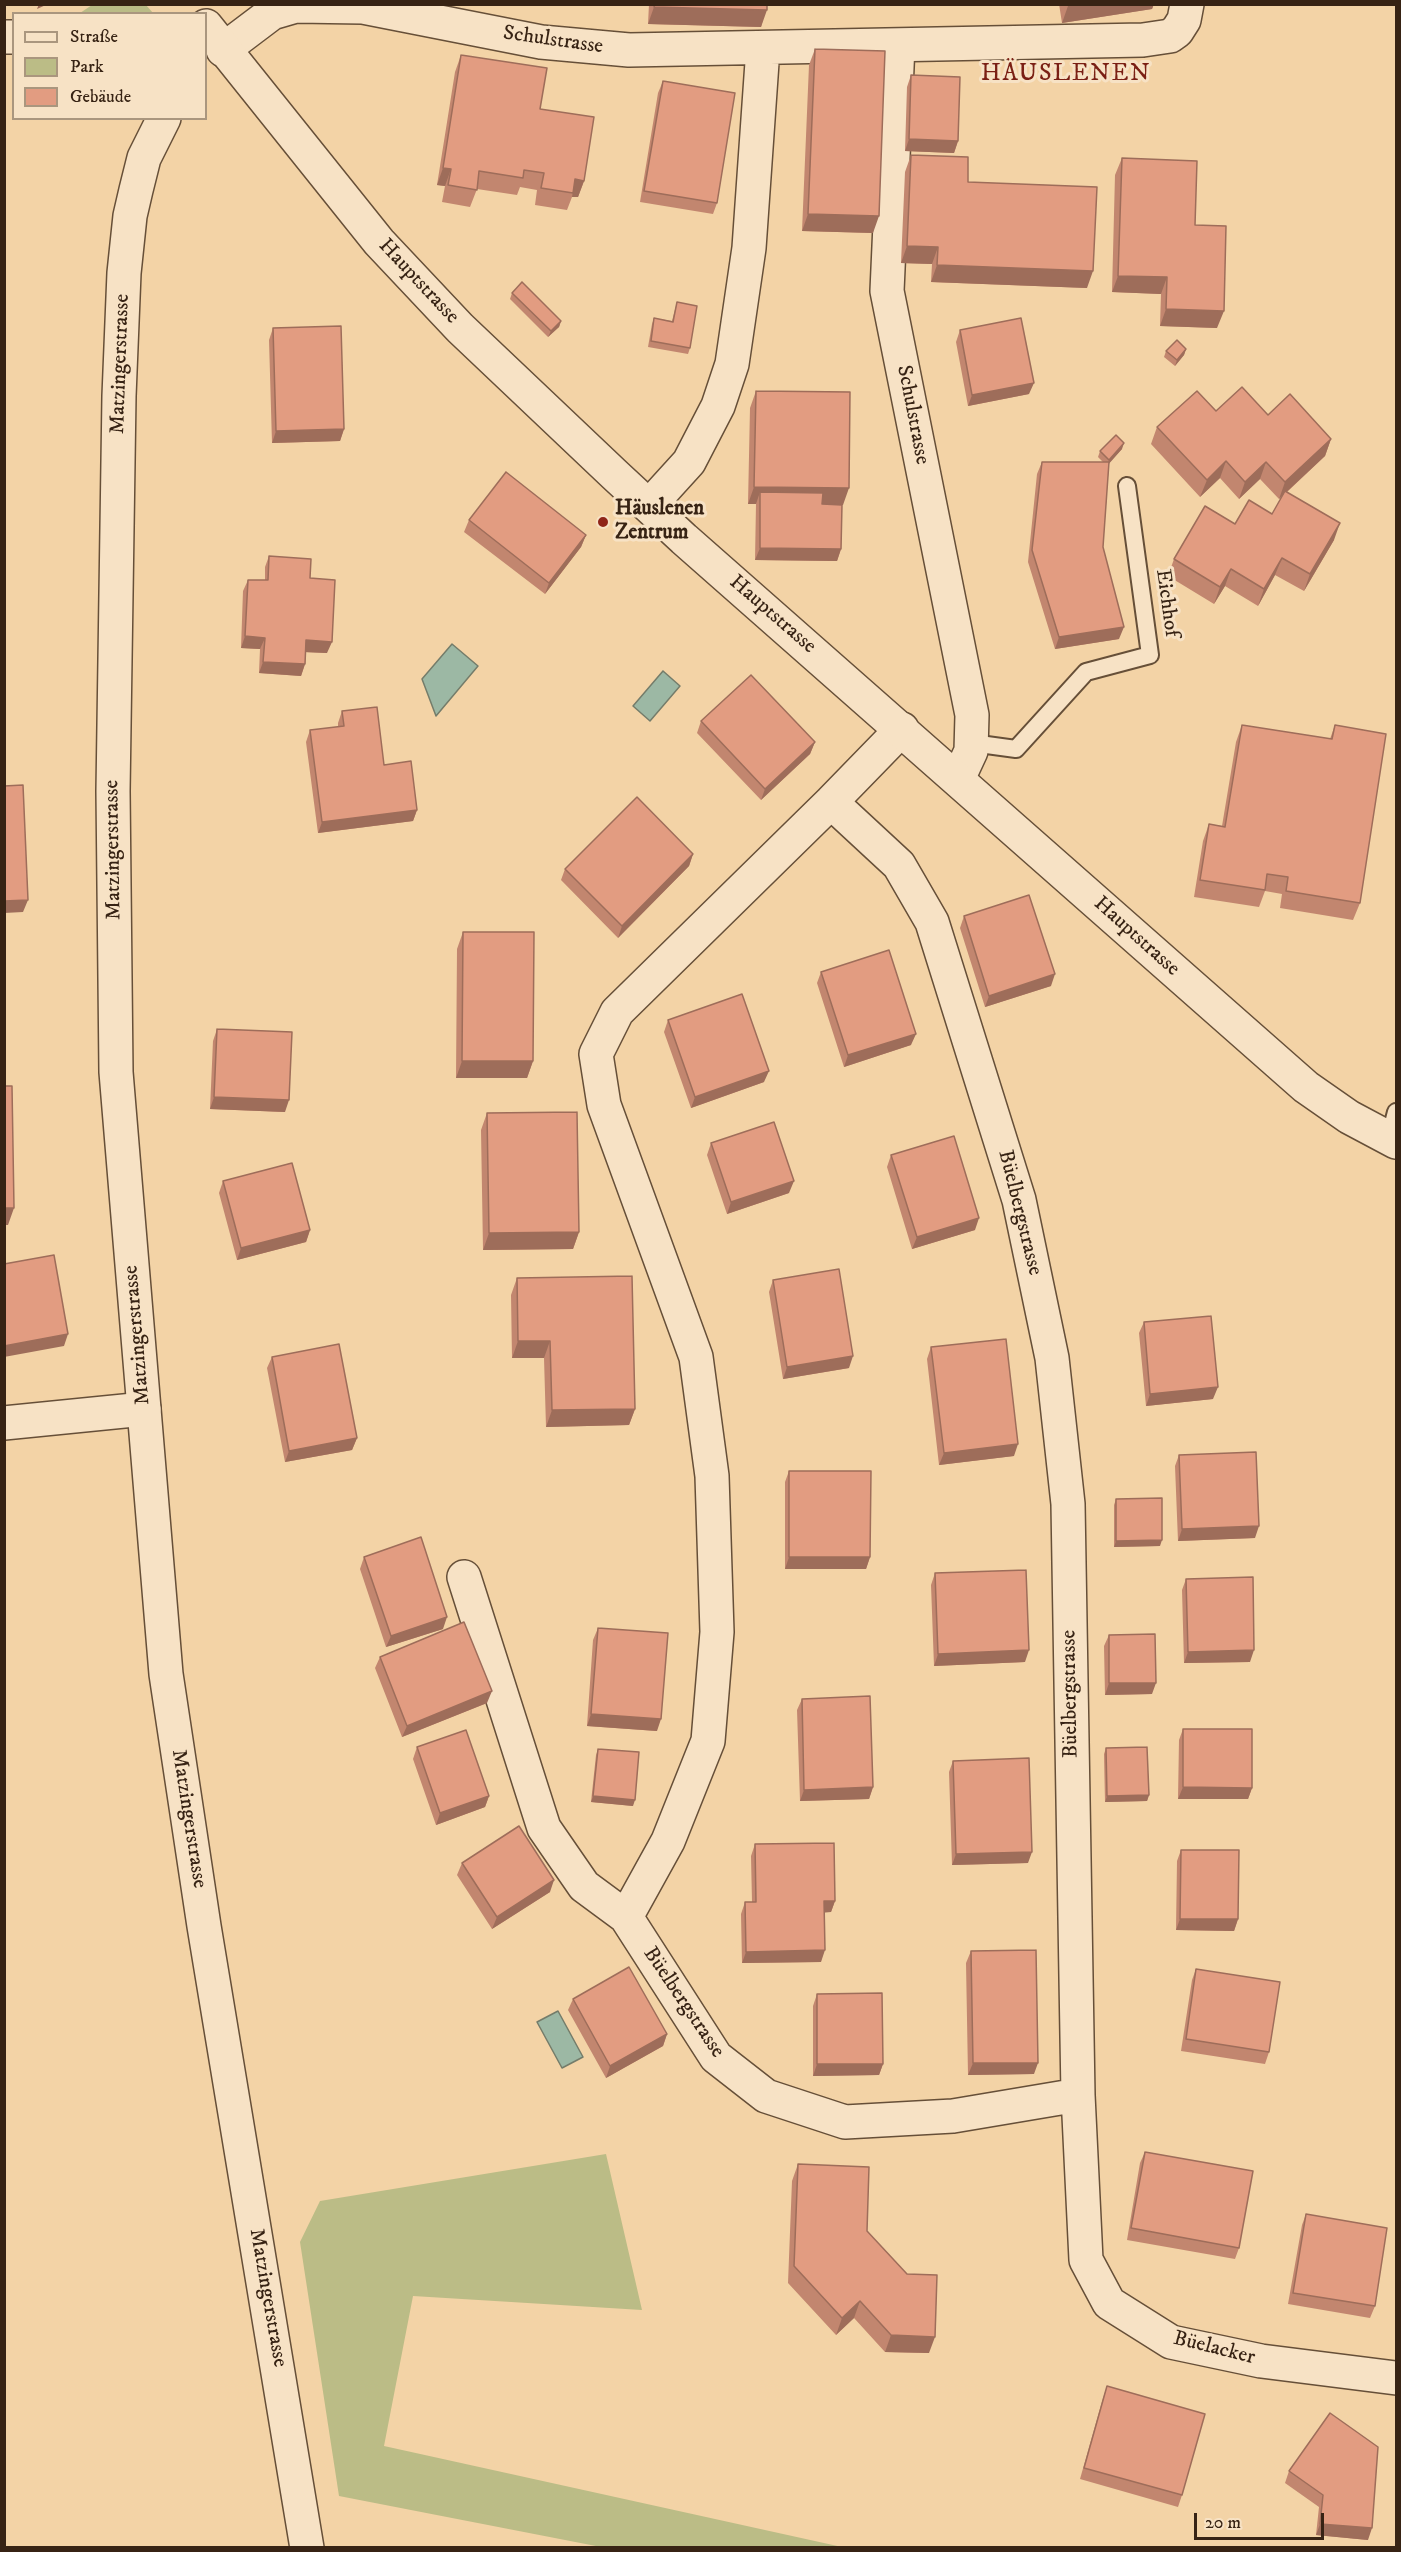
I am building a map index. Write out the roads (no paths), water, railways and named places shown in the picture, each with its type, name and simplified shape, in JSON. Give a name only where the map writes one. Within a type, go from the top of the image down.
[{"type":"street","name":"Schulstrasse","points":[[211,48],[272,13],[296,6],[363,7],[470,16],[585,47],[629,50],[1143,40],[1170,36],[1177,31],[1186,12]]},
{"type":"street","name":"Schulstrasse","points":[[898,45],[887,291],[972,715],[971,751],[958,779]]},
{"type":"street","name":"Hauptstrasse","points":[[211,48],[379,242],[460,328],[684,539],[1306,1087],[1349,1117],[1394,1131]]},
{"type":"street","points":[[649,506],[689,462],[718,406],[732,364],[749,248],[763,48]]},
{"type":"street","name":"Matzingerstrasse","points":[[163,120],[144,158],[130,216],[124,273],[119,408],[112,790],[116,1072],[166,1674],[204,1926],[307,2547]]},
{"type":"street","points":[[626,1917],[668,1840],[708,1742],[717,1632],[713,1500],[712,1476],[696,1357],[604,1105],[596,1054],[618,1012],[902,729]]},
{"type":"street","name":"Büelbergstrasse","points":[[464,1577],[544,1828],[584,1886],[626,1917],[716,2057],[766,2096],[845,2122],[953,2116],[1078,2095],[1068,1504],[1052,1358],[1019,1200],[932,922],[899,865],[831,802]]},
{"type":"street","points":[[4,1423],[144,1409]]},
{"type":"street","name":"Büelacker","points":[[1078,2095],[1086,2260],[1109,2304],[1171,2342],[1261,2361],[1396,2378]]},
{"type":"lane","name":"Eichhof","points":[[972,743],[1016,749],[1086,672],[1150,655],[1127,486]]},
{"type":"place","name":"Häuslenen Zentrum","points":[[603,522]]},
{"type":"district","name":"HÄUSLENEN","points":[[1066,75]]}]
